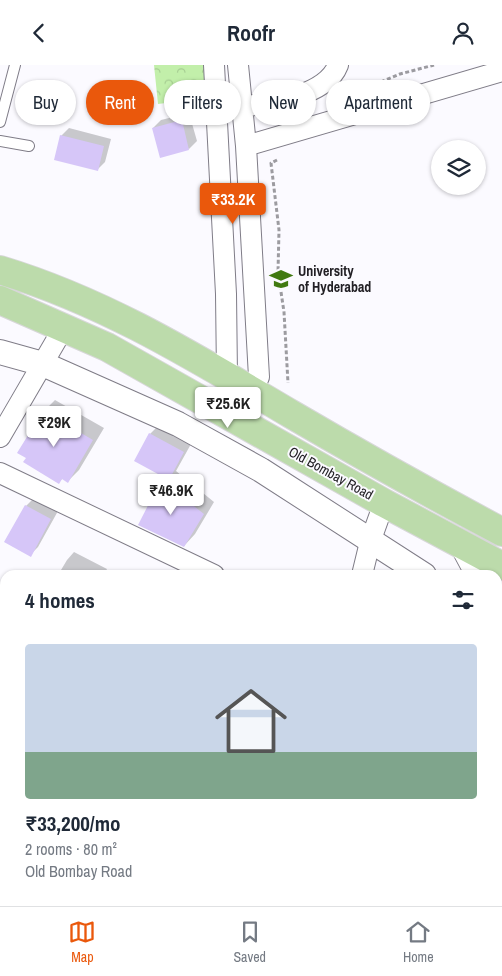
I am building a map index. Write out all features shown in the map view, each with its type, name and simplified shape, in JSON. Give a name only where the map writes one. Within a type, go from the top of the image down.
[{"type":"main road","points":[[0,270],[77,298],[124,318],[227,375],[391,472],[502,532]]},
{"type":"main road","name":"Old Bombay Road","points":[[0,300],[107,347],[384,503],[502,566]]},
{"type":"street","points":[[214,65],[215,80]]},
{"type":"street","points":[[238,65],[246,146],[260,377],[252,390]]},
{"type":"street","points":[[242,107],[302,95],[323,85],[338,65]]},
{"type":"street","points":[[430,92],[502,71]]},
{"type":"street","points":[[246,146],[326,123]]},
{"type":"street","points":[[219,125],[227,375]]},
{"type":"street","points":[[0,437],[64,327]]},
{"type":"street","points":[[0,352],[43,364],[178,424],[260,470],[416,570]]},
{"type":"street","points":[[0,473],[204,570]]},
{"type":"street","points":[[363,570],[370,542],[384,503]]},
{"type":"street","points":[[462,545],[475,570]]},
{"type":"lane","points":[[0,122],[15,65]]},
{"type":"lane","points":[[0,141],[29,146]]},
{"type":"path","points":[[383,80],[400,73],[430,68],[434,65]]},
{"type":"path","points":[[286,158],[271,163],[279,230],[278,272],[284,312],[290,413]]},
{"type":"green space","points":[[154,65],[216,65],[218,80],[164,80],[164,103],[158,104]]},
{"type":"building","points":[[164,125],[183,125],[189,150],[160,158],[152,128]]},
{"type":"building","points":[[60,135],[104,146],[98,171],[54,160]]},
{"type":"building","points":[[43,411],[93,440],[68,483],[62,479],[59,484],[23,462],[26,458],[17,453]]},
{"type":"building","points":[[149,433],[184,452],[169,480],[134,461]]},
{"type":"building","points":[[161,480],[204,514],[184,547],[138,525]]},
{"type":"building","points":[[25,505],[51,519],[31,557],[4,542]]},
{"type":"place","name":"University of Hyderabad","points":[[281,279]]}]
